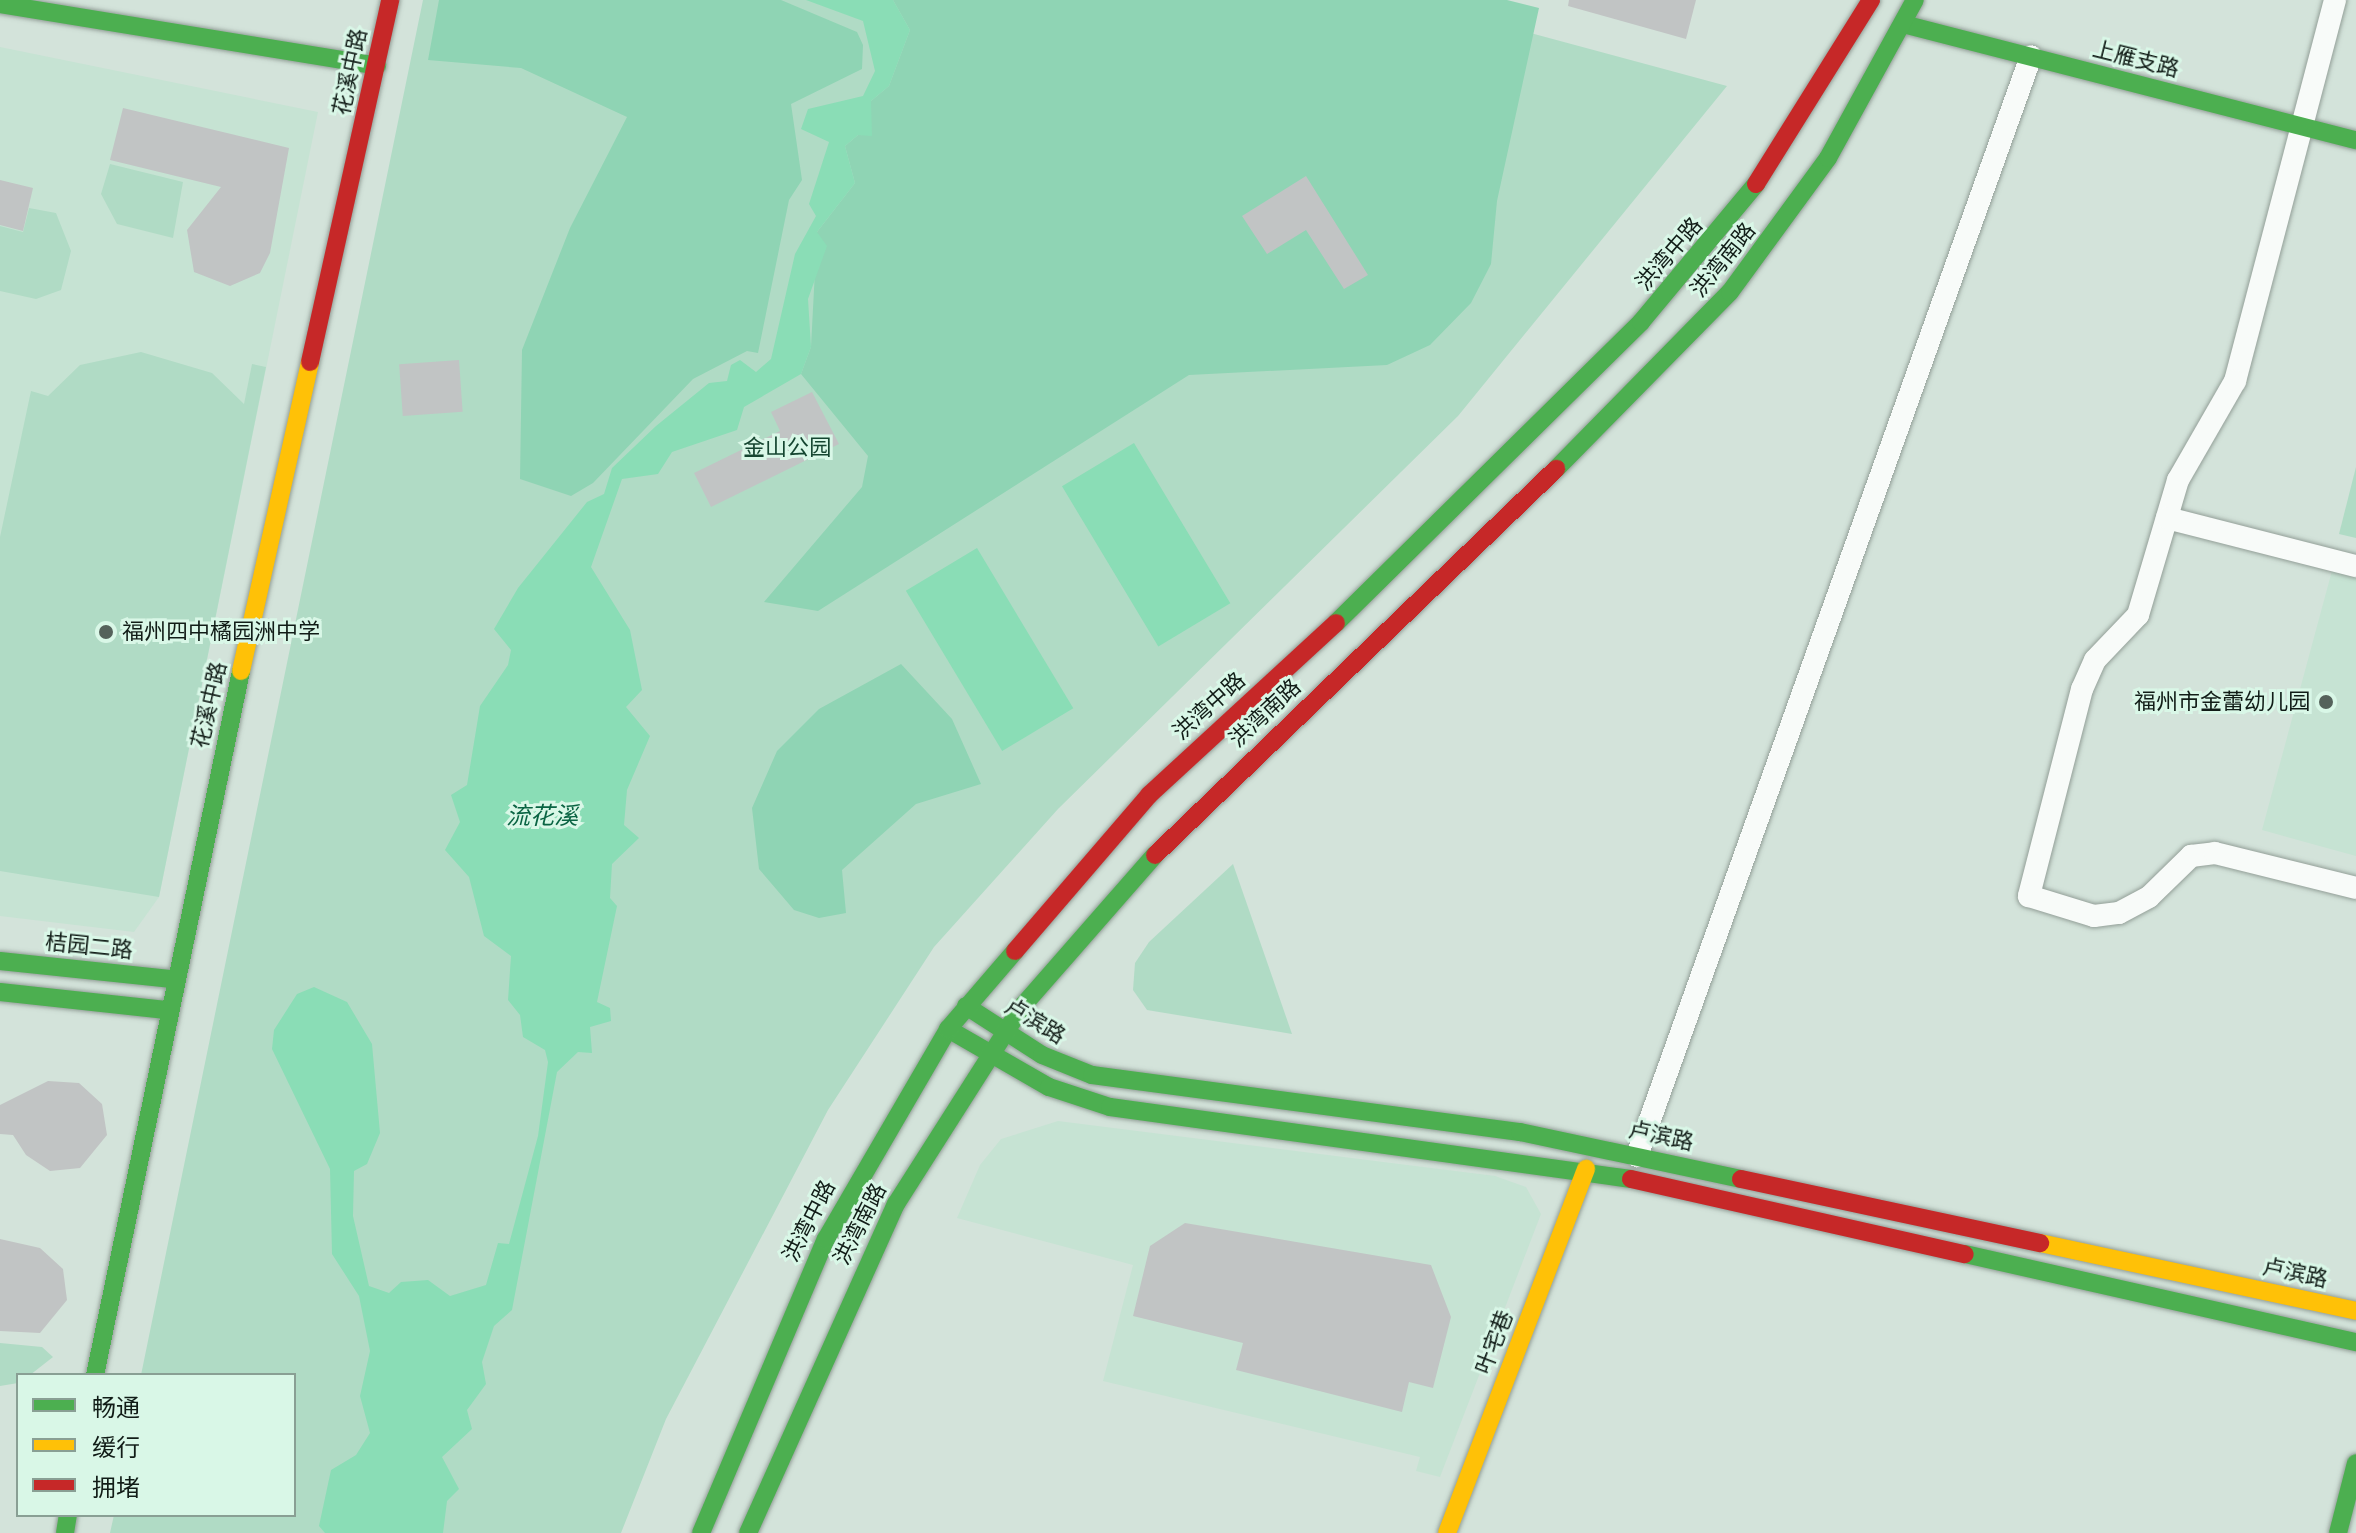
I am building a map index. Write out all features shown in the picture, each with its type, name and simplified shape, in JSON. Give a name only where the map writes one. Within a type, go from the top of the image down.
[{"type":"main road","name":"花溪中路","points":[[95,1373],[172,979],[390,0]]},
{"type":"main road","name":"洪湾中路","points":[[701,1533],[826,1239],[948,1029],[1149,795],[1387,576],[1641,322],[1772,164],[1871,0]]},
{"type":"main road","name":"洪湾南路","points":[[748,1533],[878,1238],[1004,1032],[1167,841],[1721,302],[1828,158],[1915,0]]},
{"type":"main road","points":[[0,4],[377,66]]},
{"type":"main road","name":"上雁支路","points":[[1903,24],[2356,140]]},
{"type":"main road","name":"桔园二路","points":[[0,961],[172,979]]},
{"type":"main road","points":[[0,992],[166,1010]]},
{"type":"main road","name":"卢滨路","points":[[966,1006],[1004,1032],[1092,1075],[1520,1132],[2356,1311]]},
{"type":"main road","points":[[948,1029],[1061,1093],[1110,1107],[1586,1169],[2356,1342]]},
{"type":"main road","name":"叶宅巷","points":[[1447,1533],[1586,1169]]},
{"type":"main road","points":[[2338,1533],[2356,1463]]},
{"type":"street","points":[[2335,0],[2235,381],[2178,480],[2138,615],[2095,660],[2082,689],[2029,896],[2094,916],[2119,913],[2149,897],[2191,856],[2215,853],[2356,888]]},
{"type":"street","points":[[1637,1156],[2031,56]]},
{"type":"street","points":[[2167,518],[2356,566]]},
{"type":"shaded area","points":[[439,0],[781,0],[857,32],[863,45],[862,69],[791,104],[802,180],[789,200],[758,353],[747,351],[693,379],[593,483],[571,496],[520,479],[522,350],[570,228],[627,117],[521,68],[428,60]]},
{"type":"shaded area","points":[[893,0],[1507,0],[1539,8],[1497,201],[1491,264],[1471,303],[1430,345],[1387,365],[1189,375],[818,611],[764,602],[862,487],[868,456],[801,374],[811,347],[817,232],[855,183],[845,146],[858,135],[871,101],[889,86],[910,30]]},
{"type":"shaded area","name":"福州四中橘园洲中学","points":[[0,47],[318,112],[159,897],[134,932],[0,916]]},
{"type":"shaded area","name":"福州市金蕾幼儿园","points":[[2333,567],[2356,573],[2356,856],[2262,830]]},
{"type":"shaded area","points":[[901,664],[952,719],[981,784],[916,804],[842,870],[846,913],[819,918],[794,910],[759,869],[752,808],[777,751],[819,709]]},
{"type":"shaded area","points":[[1058,1121],[1495,1176],[1526,1187],[1541,1214],[1440,1477],[1416,1471],[1420,1457],[1103,1381],[1133,1265],[957,1218],[980,1165],[1001,1139]]},
{"type":"green space","name":"金山公园","points":[[423,0],[1408,0],[1727,86],[1458,416],[1058,809],[934,947],[828,1110],[666,1419],[621,1533],[110,1533],[114,1517],[296,1517],[296,1373],[141,1373]]},
{"type":"green space","points":[[110,164],[183,182],[173,238],[117,224],[101,194]]},
{"type":"green space","points":[[29,208],[56,213],[71,251],[61,290],[36,299],[0,291],[0,226],[23,232]]},
{"type":"green space","points":[[141,352],[212,373],[244,404],[252,364],[266,367],[159,897],[0,871],[0,537],[31,391],[48,396],[80,365]]},
{"type":"green space","points":[[2356,467],[2356,538],[2339,534]]},
{"type":"green space","points":[[1233,864],[1292,1034],[1147,1010],[1133,990],[1135,963],[1149,942]]},
{"type":"green space","points":[[0,1343],[42,1347],[53,1357],[33,1373],[16,1373],[16,1383],[0,1386]]},
{"type":"water","name":"流花溪","points":[[806,0],[893,0],[910,30],[889,86],[871,101],[872,136],[858,135],[845,146],[855,183],[817,232],[827,246],[808,299],[811,347],[801,374],[744,407],[737,430],[672,452],[658,474],[622,479],[591,567],[630,630],[642,690],[626,707],[650,736],[627,790],[624,825],[639,838],[612,864],[610,898],[617,906],[597,1002],[610,1008],[611,1021],[590,1027],[592,1053],[578,1052],[557,1072],[512,1310],[494,1326],[482,1362],[486,1384],[467,1410],[472,1429],[442,1457],[459,1489],[447,1501],[443,1533],[325,1533],[319,1526],[331,1470],[356,1455],[370,1433],[360,1396],[370,1351],[359,1296],[332,1254],[330,1169],[272,1049],[274,1030],[297,994],[314,987],[347,1002],[372,1044],[380,1133],[367,1164],[354,1171],[353,1216],[369,1286],[389,1293],[401,1282],[428,1280],[450,1296],[486,1285],[498,1243],[509,1244],[538,1136],[548,1062],[545,1050],[523,1037],[520,1015],[508,1000],[511,956],[484,936],[469,877],[445,850],[460,822],[451,795],[467,785],[480,706],[508,665],[511,650],[494,629],[518,588],[587,502],[604,494],[612,468],[656,426],[709,383],[727,381],[731,365],[740,360],[756,372],[771,359],[795,254],[816,216],[809,204],[829,142],[801,129],[808,109],[863,96],[875,71],[863,21]]},
{"type":"water","points":[[1134,443],[1230,603],[1158,647],[1062,486]]},
{"type":"water","points":[[977,548],[1073,708],[1002,751],[906,591]]},
{"type":"building","points":[[1569,0],[1696,0],[1686,39],[1568,6]]},
{"type":"building","points":[[123,108],[289,148],[270,253],[260,273],[230,286],[194,272],[187,230],[221,187],[110,160]]},
{"type":"building","points":[[1306,176],[1368,275],[1344,289],[1306,230],[1267,254],[1242,216]]},
{"type":"building","points":[[0,180],[33,188],[23,231],[0,225]]},
{"type":"building","points":[[459,360],[463,412],[403,416],[399,364]]},
{"type":"building","points":[[812,392],[839,444],[711,507],[694,473],[780,431],[771,412]]},
{"type":"building","points":[[48,1081],[79,1083],[102,1104],[107,1135],[80,1168],[50,1171],[26,1155],[13,1135],[0,1134],[0,1105]]},
{"type":"building","points":[[1185,1223],[1431,1265],[1451,1317],[1433,1388],[1409,1382],[1402,1412],[1236,1370],[1243,1343],[1133,1316],[1150,1246]]},
{"type":"building","points":[[0,1239],[40,1248],[63,1269],[67,1300],[40,1333],[0,1331]]},
{"type":"traffic: fast","points":[[1556,469],[1730,292],[1828,158],[1915,0]]},
{"type":"traffic: fast","points":[[0,4],[377,66]]},
{"type":"traffic: fast","points":[[1903,24],[2356,140]]},
{"type":"traffic: fast","points":[[1336,623],[1641,322],[1756,184]]},
{"type":"traffic: fast","points":[[95,1373],[241,671]]},
{"type":"traffic: fast","points":[[748,1533],[896,1204],[1020,1009],[1155,855]]},
{"type":"traffic: fast","points":[[701,1533],[826,1239],[948,1029],[1015,951]]},
{"type":"traffic: fast","points":[[0,961],[172,979]]},
{"type":"traffic: fast","points":[[0,992],[166,1010]]},
{"type":"traffic: fast","points":[[966,1006],[1042,1055],[1092,1075],[1520,1132],[1741,1179]]},
{"type":"traffic: fast","points":[[948,1029],[1049,1087],[1110,1107],[1631,1179]]},
{"type":"traffic: fast","points":[[1965,1254],[2356,1342]]},
{"type":"traffic: fast","points":[[2338,1533],[2356,1463]]},
{"type":"traffic: fast","points":[[65,1533],[68,1517]]},
{"type":"traffic: slow","points":[[241,671],[310,362]]},
{"type":"traffic: slow","points":[[1447,1533],[1586,1169]]},
{"type":"traffic: slow","points":[[2040,1243],[2356,1311]]},
{"type":"traffic: jam","points":[[310,362],[390,0]]},
{"type":"traffic: jam","points":[[1756,184],[1871,0]]},
{"type":"traffic: jam","points":[[1155,855],[1556,469]]},
{"type":"traffic: jam","points":[[1015,951],[1149,795],[1336,623]]},
{"type":"traffic: jam","points":[[1631,1179],[1965,1254]]},
{"type":"traffic: jam","points":[[1741,1179],[2040,1243]]},
{"type":"place","name":"福州四中橘园洲中学","points":[[106,632]]},
{"type":"place","name":"福州市金蕾幼儿园","points":[[2326,702]]}]
